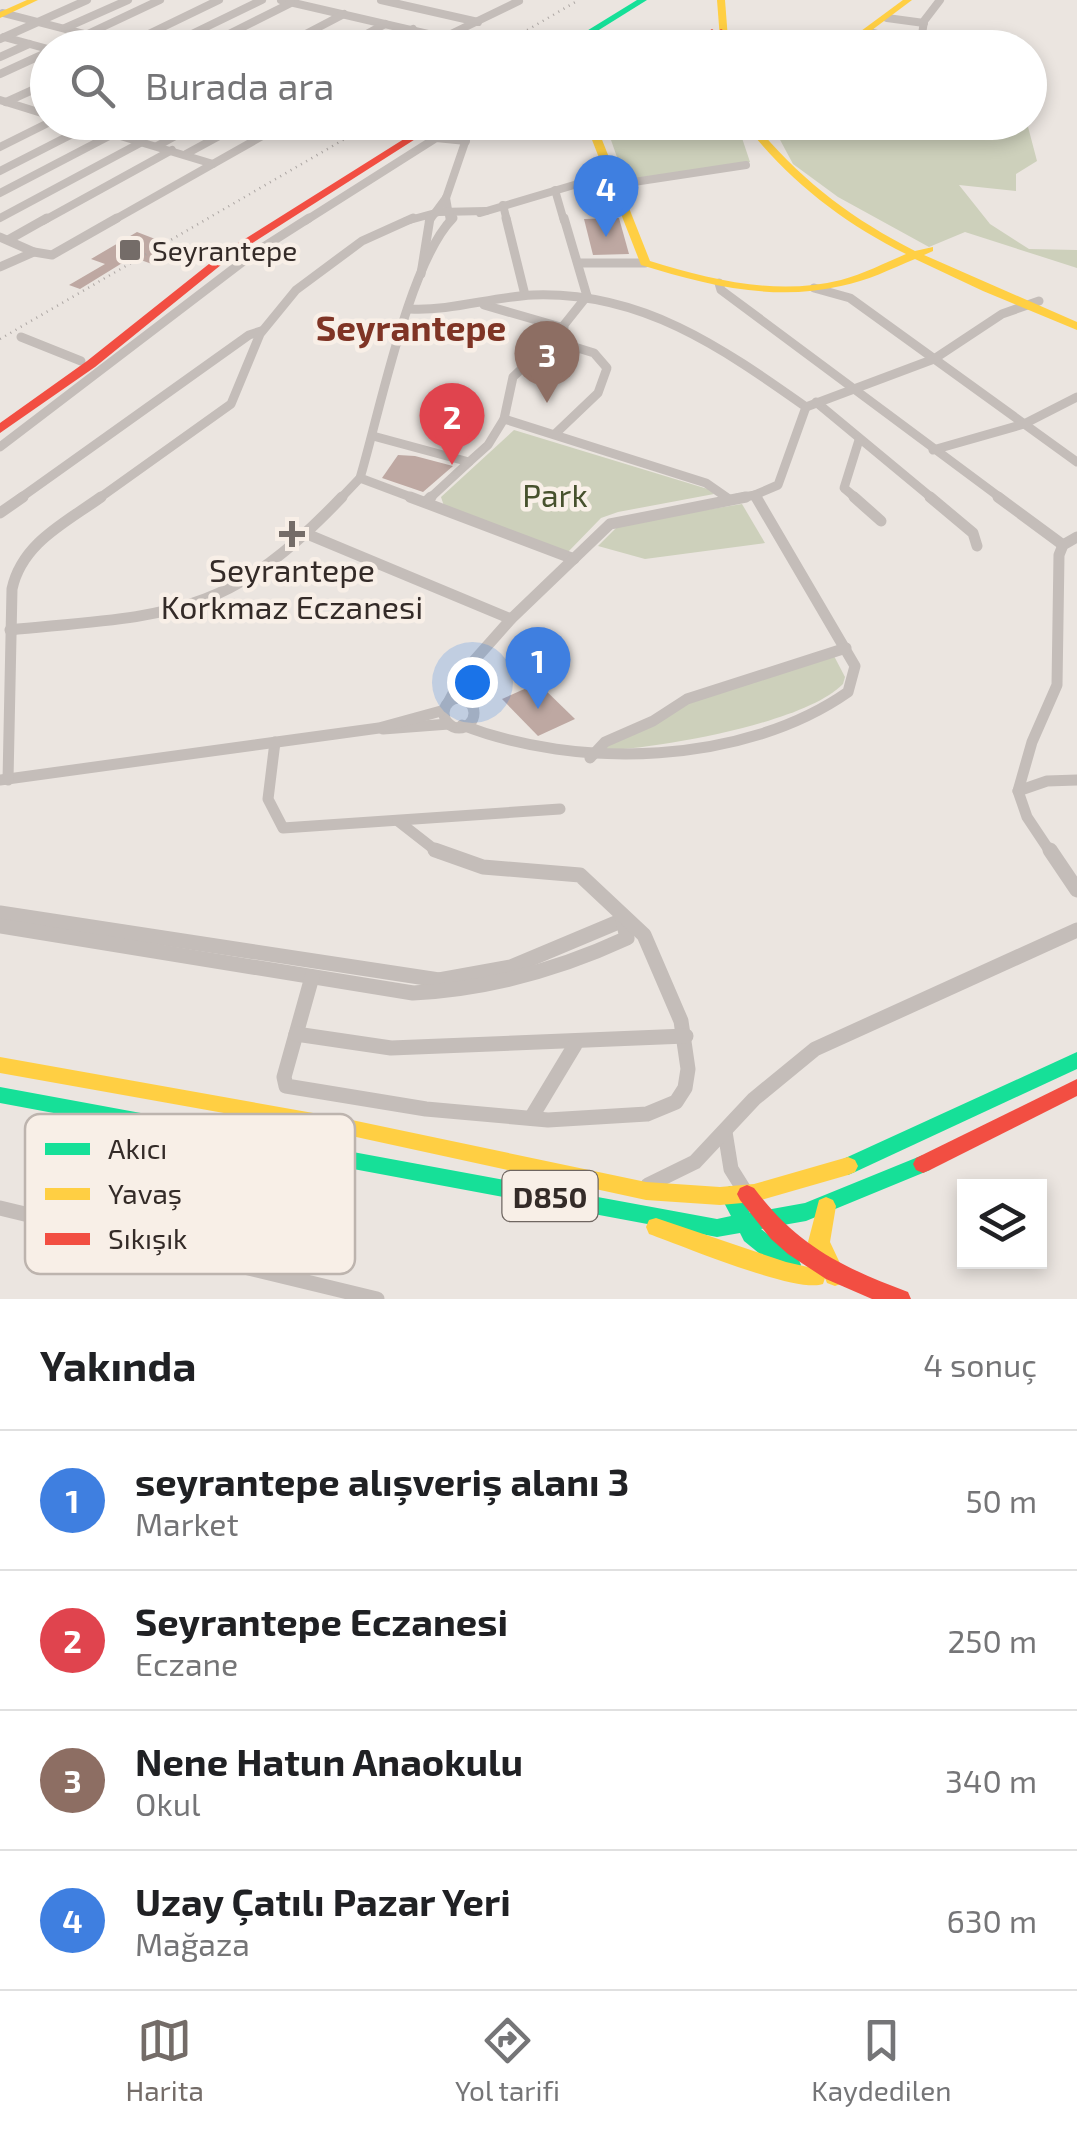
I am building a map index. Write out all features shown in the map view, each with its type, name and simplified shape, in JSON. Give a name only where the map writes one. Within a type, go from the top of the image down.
[{"type":"main road","points":[[1,12],[20,0]]},
{"type":"main road","points":[[1,12],[34,0]]},
{"type":"main road","points":[[584,30],[633,0]]},
{"type":"main road","points":[[593,30],[643,0]]},
{"type":"main road","points":[[712,0],[718,30]]},
{"type":"main road","points":[[720,0],[720,30]]},
{"type":"main road","points":[[872,30],[908,0]]},
{"type":"main road","points":[[0,418],[81,361],[219,252],[398,140]]},
{"type":"main road","points":[[0,428],[91,364],[228,254],[409,140]]},
{"type":"main road","points":[[597,140],[645,263],[719,283],[814,288],[922,249]]},
{"type":"main road","points":[[605,140],[613,180]]},
{"type":"main road","points":[[757,140],[764,152],[799,184],[1077,326]]},
{"type":"main road","points":[[768,140],[808,182],[922,249]]},
{"type":"main road","points":[[1034,303],[1077,317]]},
{"type":"main road","name":"D850","points":[[355,1128],[641,1187],[739,1194],[870,1155],[1077,1060]]},
{"type":"main road","name":"D850","points":[[0,1065],[289,1114]]},
{"type":"main road","name":"D850","points":[[355,1161],[696,1226],[745,1226],[826,1206],[1077,1087]]},
{"type":"main road","name":"D850","points":[[0,1095],[102,1114]]},
{"type":"main road","points":[[739,1194],[802,1258],[834,1276],[900,1299]]},
{"type":"main road","points":[[739,1194],[745,1226],[783,1261],[815,1277]]},
{"type":"main road","points":[[826,1206],[818,1222],[819,1241],[823,1258],[834,1276]]},
{"type":"main road","points":[[607,1208],[708,1248],[880,1292]]},
{"type":"street","points":[[2,38],[87,0]]},
{"type":"street","points":[[65,28],[128,0]]},
{"type":"street","points":[[96,30],[160,0]]},
{"type":"street","points":[[156,30],[218,0]]},
{"type":"street","points":[[200,30],[262,0]]},
{"type":"street","points":[[281,0],[416,30]]},
{"type":"street","points":[[381,0],[478,22]]},
{"type":"street","points":[[458,30],[516,0]]},
{"type":"street","points":[[923,30],[940,0]]},
{"type":"street","points":[[237,30],[294,1]]},
{"type":"street","points":[[1,12],[72,30]]},
{"type":"street","points":[[314,30],[344,14]]},
{"type":"street","points":[[887,18],[924,23]]},
{"type":"street","points":[[374,30],[385,24]]},
{"type":"street","points":[[2,38],[28,44]]},
{"type":"street","points":[[0,56],[28,44]]},
{"type":"street","points":[[0,74],[30,59]]},
{"type":"street","points":[[3,101],[30,90]]},
{"type":"street","points":[[3,101],[30,109]]},
{"type":"street","points":[[0,147],[30,132]]},
{"type":"street","points":[[0,171],[60,140]]},
{"type":"street","points":[[0,193],[102,140]]},
{"type":"street","points":[[135,140],[213,164]]},
{"type":"street","points":[[157,146],[168,140]]},
{"type":"street","points":[[186,154],[212,140]]},
{"type":"street","points":[[4,239],[52,255],[255,140]]},
{"type":"street","points":[[0,447],[254,253],[433,140]]},
{"type":"street","points":[[10,630],[156,614],[224,594],[307,534],[360,478],[422,274],[432,217],[446,198],[466,141],[456,140]]},
{"type":"street","points":[[0,218],[142,142]]},
{"type":"street","points":[[4,239],[172,150]]},
{"type":"street","points":[[472,666],[470,703],[476,710],[462,722],[379,728],[4,780],[10,630],[17,566],[41,540],[231,404],[248,374],[261,331],[307,277],[402,222],[451,218],[555,190],[613,180],[746,165]]},
{"type":"street","points":[[555,190],[587,296]]},
{"type":"street","points":[[446,198],[451,218]]},
{"type":"street","points":[[503,205],[526,295]]},
{"type":"street","points":[[422,274],[430,266],[442,229],[451,218]]},
{"type":"street","points":[[0,267],[34,252]]},
{"type":"street","points":[[578,262],[645,263]]},
{"type":"street","points":[[719,283],[720,290],[856,387],[1063,545]]},
{"type":"street","points":[[814,288],[850,298],[1077,462]]},
{"type":"street","points":[[410,309],[446,311],[526,295],[587,296],[632,304],[700,332],[859,440],[973,533],[977,546]]},
{"type":"street","points":[[426,502],[488,445],[504,418],[512,377],[564,328],[587,296]]},
{"type":"street","points":[[444,707],[464,672],[511,619],[610,524],[623,518],[755,495],[778,485],[811,404],[934,359],[1002,314],[1034,303]]},
{"type":"street","points":[[480,304],[564,328]]},
{"type":"street","points":[[0,513],[248,335],[261,331]]},
{"type":"street","points":[[21,337],[81,361]]},
{"type":"street","points":[[552,340],[594,352],[607,368],[598,393],[555,434]]},
{"type":"street","points":[[934,450],[1024,424],[1077,397]]},
{"type":"street","points":[[504,418],[706,484],[729,499]]},
{"type":"street","points":[[373,436],[469,462]]},
{"type":"street","points":[[859,440],[844,488],[881,521]]},
{"type":"street","points":[[1065,453],[1077,448]]},
{"type":"street","points":[[360,478],[574,560]]},
{"type":"street","points":[[444,707],[462,722],[504,741],[590,758],[675,753],[810,715],[839,699],[853,684],[855,666],[755,495]]},
{"type":"street","points":[[307,534],[511,619]]},
{"type":"street","points":[[1063,545],[1077,536]]},
{"type":"street","points":[[1063,545],[1057,685],[1018,791],[1027,817],[1077,890]]},
{"type":"street","points":[[590,758],[605,742],[687,699],[846,648]]},
{"type":"street","points":[[379,728],[444,707],[470,703]]},
{"type":"street","points":[[275,742],[267,801],[273,820],[283,828],[560,809]]},
{"type":"street","points":[[1018,791],[1047,781],[1077,780]]},
{"type":"street","points":[[312,977],[286,1086],[408,1107],[532,1118],[644,1116],[678,1101],[689,1080],[686,1036],[644,935],[623,920],[580,876],[494,873],[422,844],[398,821]]},
{"type":"street","points":[[0,913],[439,980],[511,967],[623,920]]},
{"type":"street","points":[[0,926],[413,994],[472,992],[614,944],[628,938],[623,920]]},
{"type":"street","points":[[641,1187],[678,1174],[726,1132],[754,1100],[815,1050],[1077,930]]},
{"type":"street","points":[[296,1034],[391,1048],[575,1045],[686,1036]]},
{"type":"street","points":[[532,1118],[575,1045]]},
{"type":"street","points":[[726,1132],[739,1194]]},
{"type":"street","points":[[0,1208],[25,1214]]},
{"type":"street","points":[[273,1274],[377,1299]]},
{"type":"green space","points":[[611,140],[743,140],[750,162],[625,180]]},
{"type":"green space","points":[[780,140],[1031,140],[1037,161],[1016,174],[1016,191],[959,185],[990,224],[1029,249],[1077,250],[1077,268],[965,232],[929,247],[838,197],[793,164]]},
{"type":"green space","name":"Park","points":[[514,430],[714,494],[601,518],[568,552],[444,506],[441,497]]},
{"type":"green space","points":[[742,504],[765,543],[645,559],[598,546],[620,524]]},
{"type":"green space","points":[[833,654],[845,677],[843,684],[796,711],[727,732],[598,751],[685,699]]},
{"type":"building","points":[[619,218],[629,254],[593,255],[584,219]]},
{"type":"building","name":"Seyrantepe","points":[[137,232],[181,249],[155,265],[132,257],[80,289],[69,285],[105,264],[91,259]]},
{"type":"building","points":[[398,455],[453,466],[423,492],[382,478]]},
{"type":"building","points":[[538,683],[575,719],[538,736],[502,699]]},
{"type":"railway","points":[[527,30],[579,0]]},
{"type":"railway","points":[[0,339],[343,140]]},
{"type":"traffic: fast","points":[[593,30],[643,0]]},
{"type":"traffic: fast","points":[[848,1166],[1077,1060]]},
{"type":"traffic: fast","points":[[0,1095],[102,1114]]},
{"type":"traffic: fast","points":[[355,1161],[717,1228],[806,1212],[923,1164]]},
{"type":"traffic: fast","points":[[730,1195],[751,1234],[790,1265]]},
{"type":"traffic: slow","points":[[0,15],[34,0]]},
{"type":"traffic: slow","points":[[721,0],[723,30]]},
{"type":"traffic: slow","points":[[867,30],[908,0]]},
{"type":"traffic: slow","points":[[597,140],[645,263],[718,283],[793,290],[853,280],[929,249]]},
{"type":"traffic: slow","points":[[762,140],[814,192],[854,220],[942,268],[1077,326]]},
{"type":"traffic: slow","points":[[0,1065],[274,1114]]},
{"type":"traffic: slow","points":[[355,1129],[646,1191],[720,1196],[754,1193],[848,1166]]},
{"type":"traffic: slow","points":[[826,1206],[819,1242],[835,1276]]},
{"type":"traffic: slow","points":[[656,1227],[786,1272],[815,1277]]},
{"type":"traffic: jam","points":[[0,429],[91,364],[228,254],[409,140]]},
{"type":"traffic: jam","points":[[923,1164],[1077,1087]]},
{"type":"traffic: jam","points":[[747,1194],[795,1247],[833,1272],[900,1299]]},
{"type":"place","name":"Uzay Çatılı Pazar Yeri","points":[[606,237]]},
{"type":"place","name":"Seyrantepe","points":[[130,250]]},
{"type":"place","name":"Nene Hatun Anaokulu","points":[[547,403]]},
{"type":"place","name":"Seyrantepe Eczanesi","points":[[452,465]]},
{"type":"place","name":"Seyrantepe Korkmaz Eczanesi","points":[[292,534]]},
{"type":"place","name":"seyrantepe alışveriş alanı 3","points":[[538,709]]},
{"type":"district","name":"Seyrantepe","points":[[411,327]]}]
